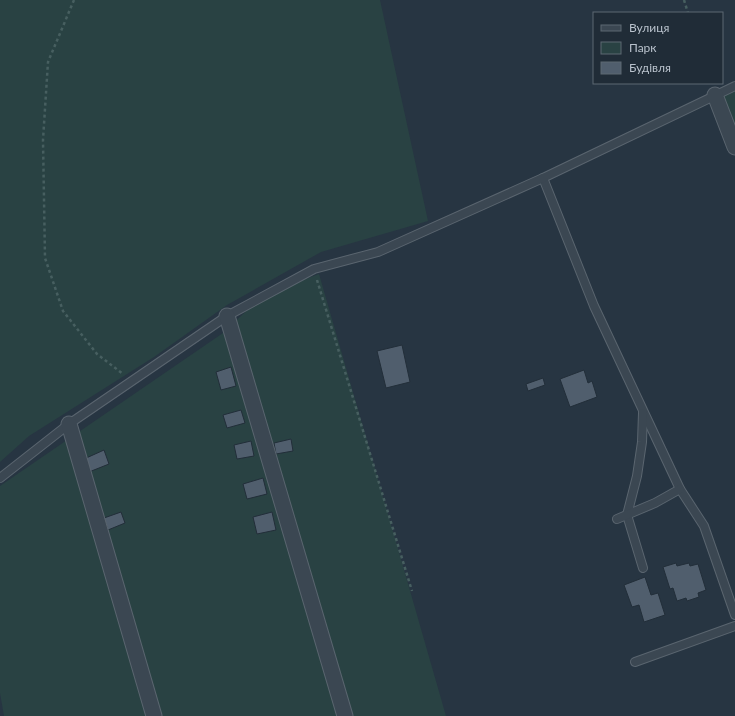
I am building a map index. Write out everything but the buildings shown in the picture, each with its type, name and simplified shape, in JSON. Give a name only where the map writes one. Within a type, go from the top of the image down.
[{"type":"street","points":[[715,95],[735,147]]},
{"type":"street","points":[[227,316],[345,716]]},
{"type":"street","points":[[70,424],[154,716]]},
{"type":"lane","points":[[0,478],[70,424],[227,316],[314,269],[378,252],[543,178],[735,86]]},
{"type":"lane","points":[[543,178],[594,306],[680,489],[704,526],[735,615]]},
{"type":"lane","points":[[643,410],[642,442],[637,476],[627,515],[643,568]]},
{"type":"lane","points":[[617,519],[680,489]]},
{"type":"lane","points":[[635,662],[735,626]]},
{"type":"path","points":[[74,0],[48,62],[43,140],[45,258],[63,311],[97,354],[133,381]]},
{"type":"path","points":[[684,0],[688,12]]},
{"type":"path","points":[[314,269],[412,591]]},
{"type":"green space","points":[[0,0],[380,0],[428,221],[321,252],[227,305],[154,357],[29,436],[0,462]]},
{"type":"green space","points":[[735,86],[735,132],[715,95]]},
{"type":"green space","points":[[319,274],[446,716],[4,716],[0,693],[0,486],[223,333],[263,295]]}]
